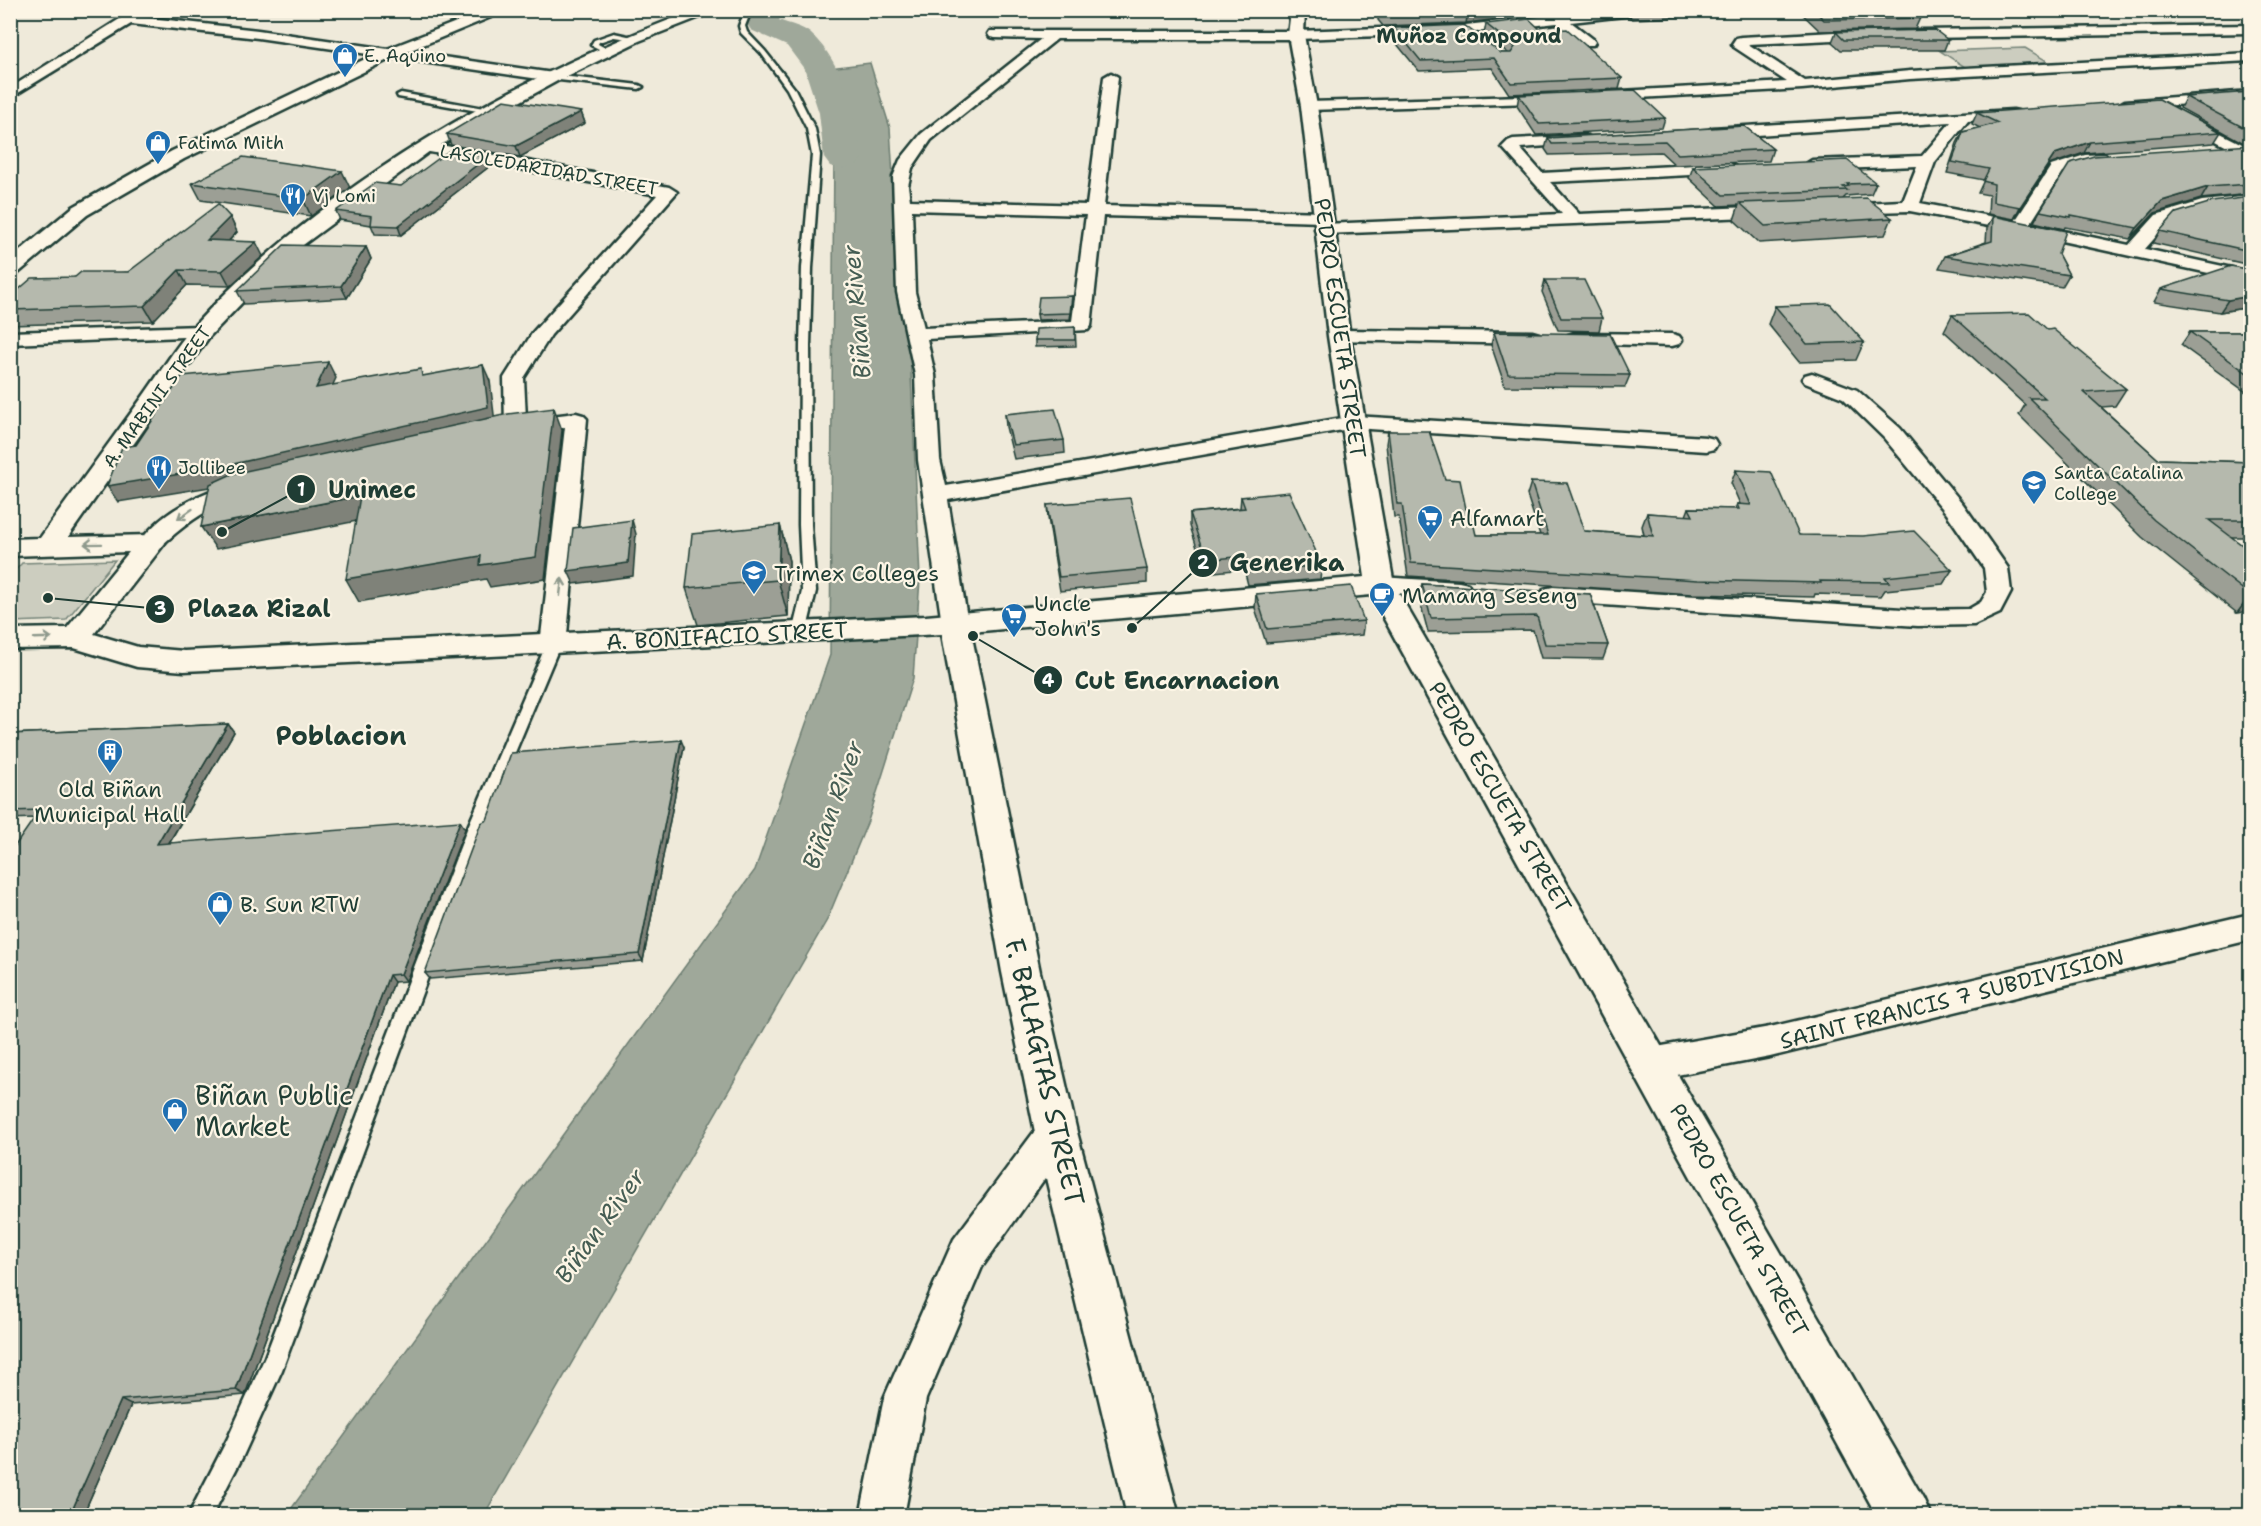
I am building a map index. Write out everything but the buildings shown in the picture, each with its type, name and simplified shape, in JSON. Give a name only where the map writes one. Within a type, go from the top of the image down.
[{"type":"street","points":[[10,94],[144,10]]},
{"type":"street","name":"A. MABINI STREET","points":[[49,545],[201,332],[277,255],[424,147],[553,77],[650,30],[711,10]]},
{"type":"street","name":"PEDRO ESCUETA STREET","points":[[1298,10],[1296,35],[1309,106],[1339,336],[1380,585],[1905,1515]]},
{"type":"street","points":[[994,33],[1296,35],[1466,29],[1642,10]]},
{"type":"street","points":[[10,270],[80,211],[168,161],[388,54],[496,11]]},
{"type":"street","points":[[129,20],[258,34],[553,77]]},
{"type":"street","points":[[1561,20],[1588,42]]},
{"type":"street","points":[[1466,29],[1484,42]]},
{"type":"street","points":[[1802,85],[1739,44],[1741,41],[1852,35],[2250,29]]},
{"type":"street","points":[[940,625],[936,495],[929,460],[925,375],[920,344],[915,334],[906,292],[903,205],[899,195],[899,185],[912,153],[926,137],[1054,35]]},
{"type":"street","points":[[1590,97],[1802,85],[1910,75],[2250,57]]},
{"type":"street","points":[[915,334],[1081,326],[1111,77]]},
{"type":"street","points":[[1309,106],[1527,94],[1566,98]]},
{"type":"street","points":[[2106,106],[2250,95]]},
{"type":"street","points":[[2154,102],[2247,150]]},
{"type":"street","points":[[1702,133],[2023,113]]},
{"type":"street","points":[[1910,206],[1927,161],[1963,118]]},
{"type":"street","points":[[1574,218],[1510,147],[1513,144],[1595,140]]},
{"type":"street","name":"LASOLEDARIDAD STREET","points":[[424,147],[669,192],[543,332],[514,378],[516,427]]},
{"type":"street","points":[[2216,150],[2247,150]]},
{"type":"street","points":[[2020,226],[2057,169],[2085,160],[2121,158]]},
{"type":"street","points":[[1796,166],[1927,161]]},
{"type":"street","points":[[1536,178],[1748,167]]},
{"type":"street","points":[[2133,250],[2162,219],[2202,206],[2250,201]]},
{"type":"street","points":[[903,205],[1094,210],[1324,223],[1574,218],[1794,210]]},
{"type":"street","points":[[1817,210],[1910,206],[2020,226],[2250,278]]},
{"type":"street","points":[[10,338],[201,332]]},
{"type":"street","points":[[1339,336],[1672,340]]},
{"type":"street","points":[[1535,594],[1918,618],[1974,617],[1991,607],[1999,592],[1996,568],[1955,509],[1892,433],[1850,393],[1812,379]]},
{"type":"street","points":[[493,432],[576,419],[553,645]]},
{"type":"street","points":[[936,495],[1354,422],[1706,444]]},
{"type":"street","points":[[75,638],[151,543],[168,526],[188,511],[212,498],[261,484]]},
{"type":"street","points":[[11,547],[151,543]]},
{"type":"street","points":[[1380,585],[1488,591]]},
{"type":"street","name":"A. BONIFACIO STREET","points":[[10,639],[75,638],[137,657],[184,661],[940,625],[1380,585]]},
{"type":"street","name":"F. BALAGTAS STREET","points":[[940,625],[1022,972],[1056,1132],[1153,1515]]},
{"type":"street","name":"SAINT FRANCIS 7 SUBDIVISION","points":[[1651,1064],[1770,1042],[2250,927]]},
{"type":"street","points":[[882,1515],[905,1398],[968,1253],[1056,1132]]},
{"type":"lane","points":[[748,11],[742,26],[744,33],[764,52],[791,89],[811,129],[816,155],[807,268],[805,346],[805,525],[809,591],[807,632]]},
{"type":"lane","points":[[553,77],[639,87]]},
{"type":"lane","points":[[401,96],[489,111]]},
{"type":"lane","points":[[199,1515],[235,1448],[274,1362],[474,829],[553,645]]},
{"type":"shaded area","points":[[2025,48],[2052,64],[1965,67],[1940,51]]},
{"type":"shaded area","points":[[115,560],[66,620],[11,622],[11,575],[22,563]]},
{"type":"water","points":[[870,63],[890,128],[895,209],[910,351],[920,579],[913,678],[868,821],[827,920],[484,1515],[286,1516],[755,870],[830,655],[834,153],[806,67],[821,69]]},
{"type":"waterway","name":"Biñan River","points":[[771,10],[762,24],[798,39],[821,69],[836,113],[843,158]]},
{"type":"place","name":"E. Aquino","points":[[345,79]]},
{"type":"place","name":"Fatima Mith","points":[[158,166]]},
{"type":"place","name":"Vj Lomi","points":[[293,219]]},
{"type":"place","name":"Jollibee","points":[[159,491]]},
{"type":"place","name":"Santa Catalina College","points":[[2034,506]]},
{"type":"place","name":"Unimec","points":[[222,532]]},
{"type":"place","name":"Alfamart","points":[[1430,541]]},
{"type":"place","name":"Trimex Colleges","points":[[754,596]]},
{"type":"place","name":"Plaza Rizal","points":[[48,598]]},
{"type":"place","name":"Mamang Seseng","points":[[1382,618]]},
{"type":"place","name":"Generika","points":[[1132,628]]},
{"type":"place","name":"Cut Encarnacion","points":[[973,636]]},
{"type":"place","name":"Uncle John's","points":[[1014,639]]},
{"type":"place","name":"Old Biñan Municipal Hall","points":[[110,775]]},
{"type":"place","name":"B. Sun RTW","points":[[220,927]]},
{"type":"place","name":"Biñan Public Market","points":[[175,1134]]},
{"type":"district","name":"Muñoz Compound","points":[[1469,36]]},
{"type":"district","name":"Poblacion","points":[[341,735]]}]
